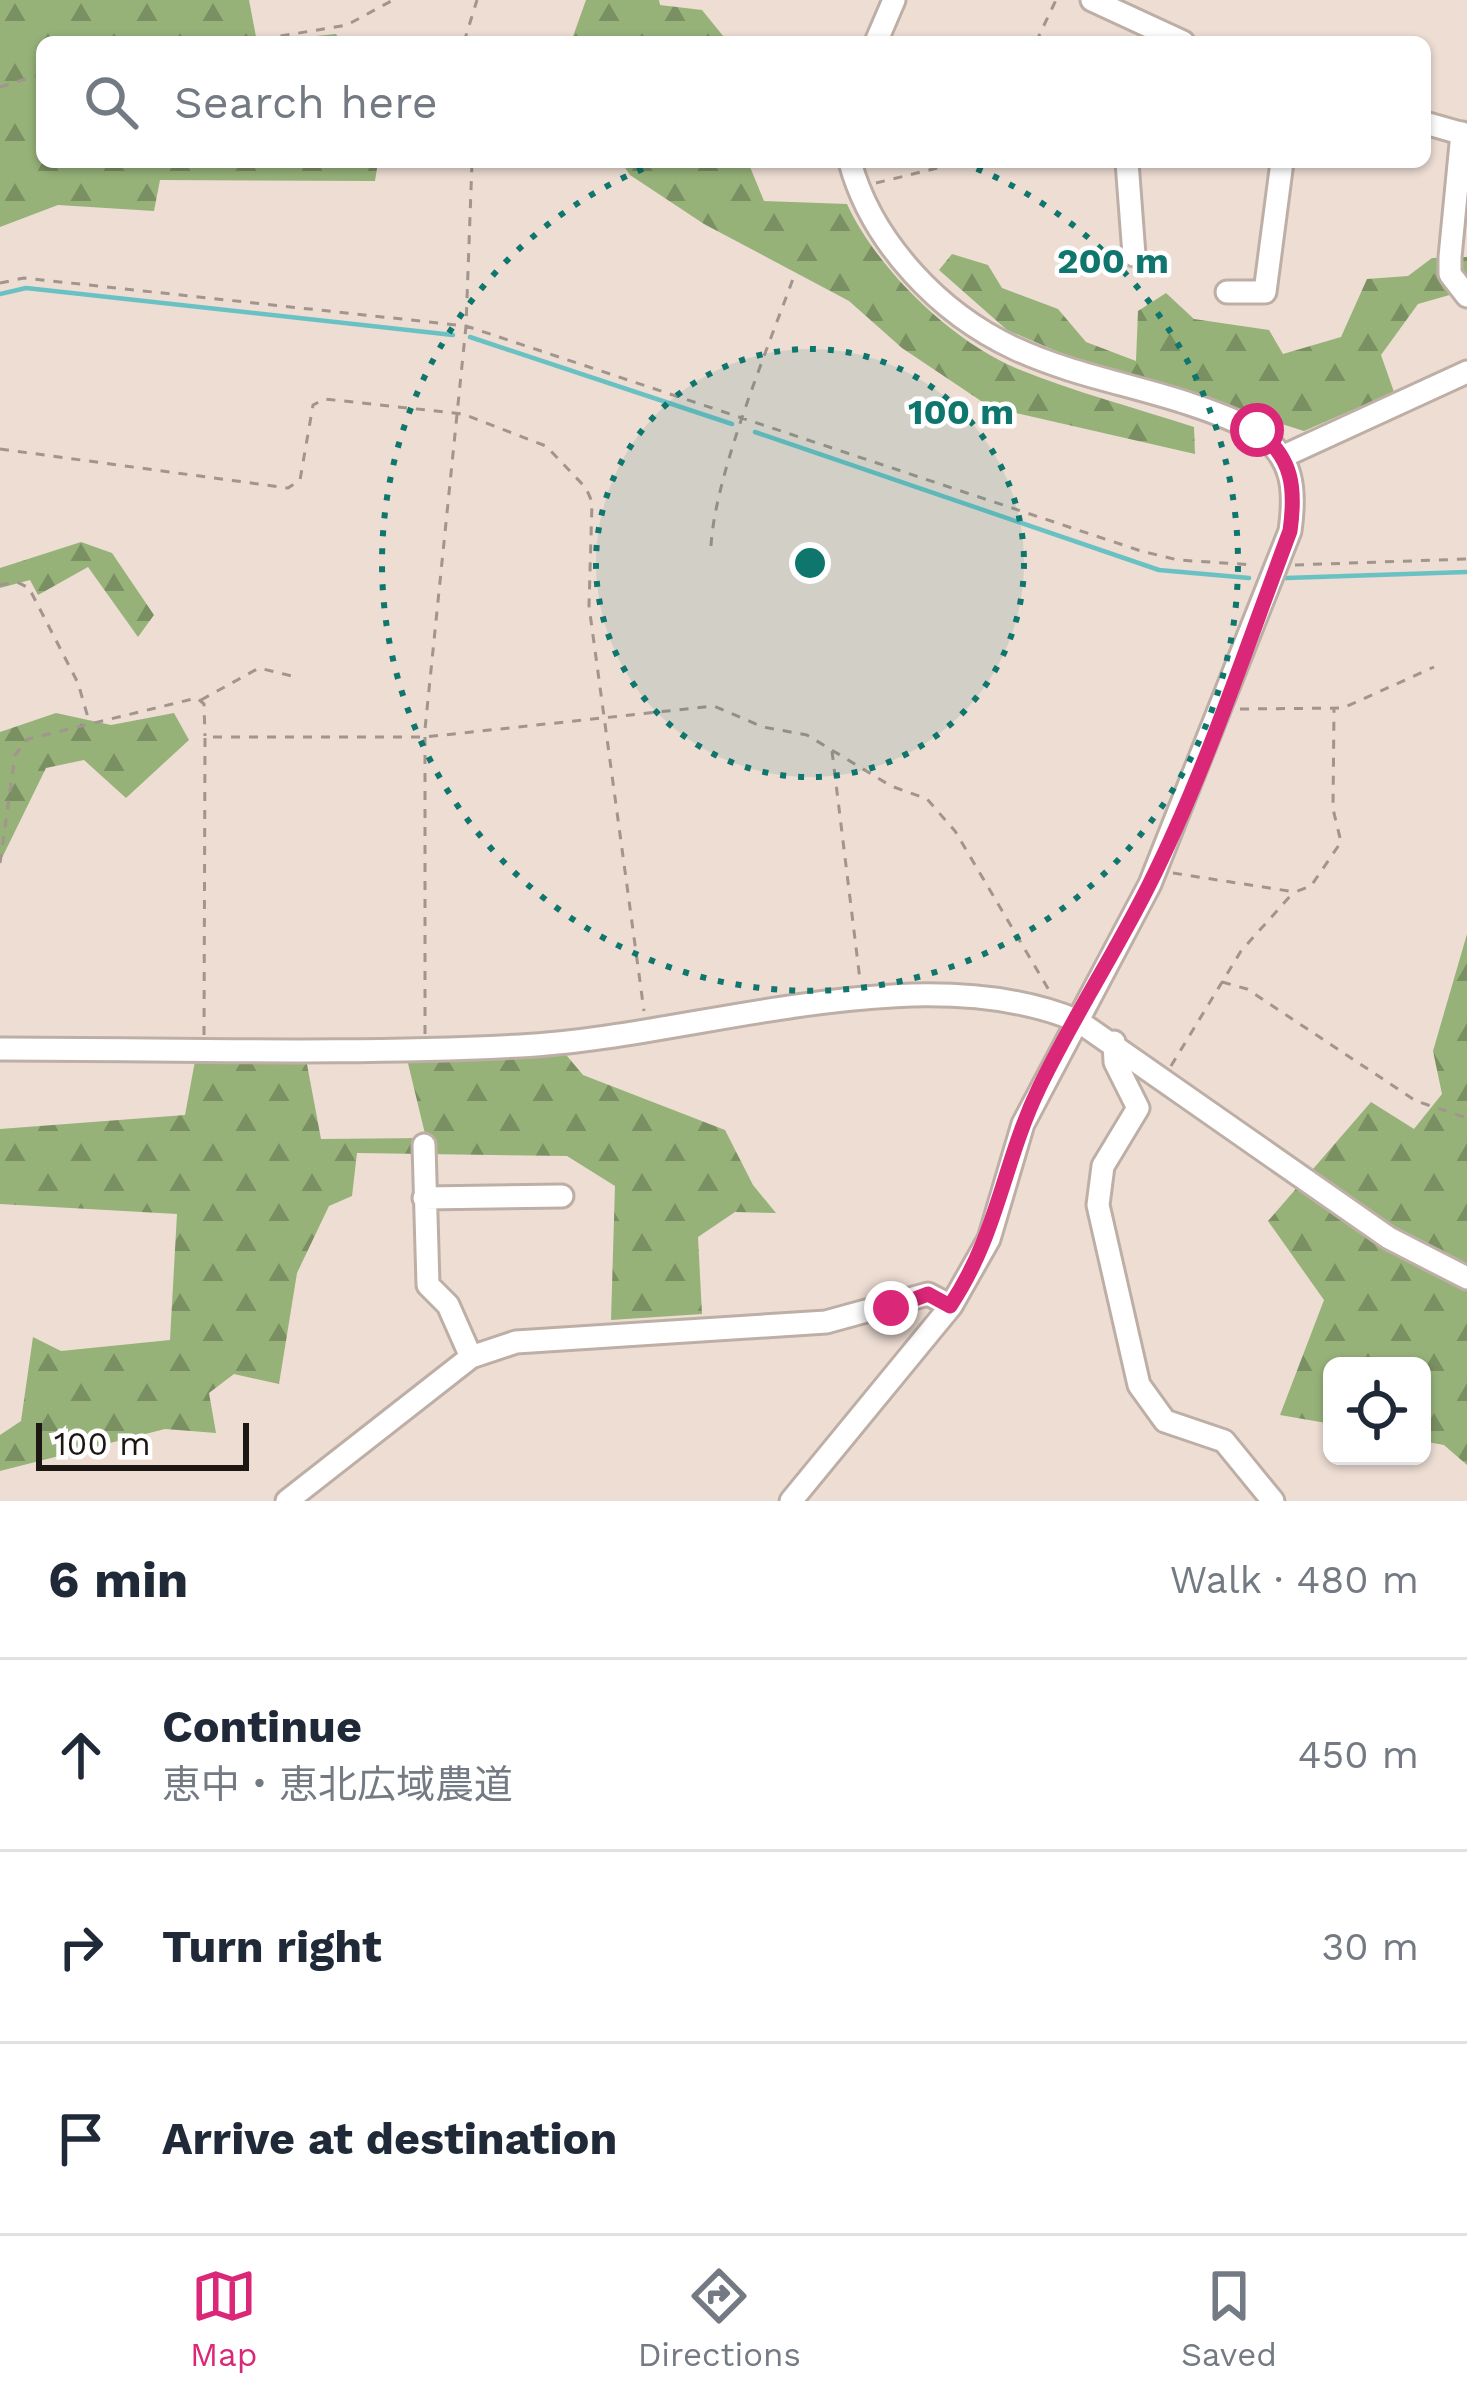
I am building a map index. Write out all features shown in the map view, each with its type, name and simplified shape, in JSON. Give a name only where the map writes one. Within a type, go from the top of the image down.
[{"type":"street","points":[[879,36],[894,0]]},
{"type":"street","points":[[1092,0],[1125,8],[1154,36]]},
{"type":"street","points":[[1431,125],[1465,134],[1450,274],[1467,296]]},
{"type":"street","points":[[791,1501],[950,1306],[989,1239],[1023,1124],[1068,1017],[1155,872],[1277,566],[1294,503],[1284,456],[1257,430],[1075,373],[984,337],[947,311],[903,261],[859,189],[852,168]]},
{"type":"street","points":[[1127,168],[1134,255]]},
{"type":"street","points":[[1227,292],[1265,292],[1281,168]]},
{"type":"street","points":[[1284,456],[1467,372]]},
{"type":"street","points":[[0,1049],[524,1046],[863,1000],[949,994],[1068,1017],[1114,1042],[1161,1081],[1389,1238],[1467,1278]]},
{"type":"street","points":[[1114,1042],[1115,1062],[1138,1108],[1103,1166],[1098,1205],[1139,1384],[1165,1421],[1224,1441],[1273,1501]]},
{"type":"street","points":[[424,1145],[428,1285],[448,1305],[471,1357]]},
{"type":"street","points":[[424,1198],[562,1196]]},
{"type":"street","points":[[287,1501],[471,1357],[517,1342],[826,1322],[928,1294],[950,1306]]},
{"type":"path","points":[[281,36],[347,25],[393,0]]},
{"type":"path","points":[[466,36],[477,0]]},
{"type":"path","points":[[1039,36],[1056,0]]},
{"type":"path","points":[[0,87],[36,76]]},
{"type":"path","points":[[425,1048],[425,737],[466,326],[472,168]]},
{"type":"path","points":[[859,189],[939,168]]},
{"type":"path","points":[[711,547],[712,525],[794,276]]},
{"type":"path","points":[[0,284],[24,278],[466,326],[1178,560],[1277,566],[1467,559]]},
{"type":"path","points":[[0,449],[288,488],[300,480],[318,400],[456,414],[546,446],[586,488],[592,502],[589,606],[646,1030]]},
{"type":"path","points":[[0,585],[17,582],[29,588],[78,683],[90,722]]},
{"type":"path","points":[[1221,709],[1334,709],[1434,668]]},
{"type":"path","points":[[0,862],[18,748],[36,735],[201,700],[252,670],[296,677]]},
{"type":"path","points":[[201,700],[205,737],[203,1049]]},
{"type":"path","points":[[205,737],[425,737],[703,704],[764,727],[807,735],[891,787],[927,799],[941,812],[1068,1017]]},
{"type":"path","points":[[1155,872],[1294,891],[1311,886],[1341,842],[1333,809],[1334,709]]},
{"type":"path","points":[[831,749],[863,1000]]},
{"type":"path","points":[[1161,1081],[1249,940],[1294,891]]},
{"type":"path","points":[[1222,982],[1247,988],[1416,1101],[1467,1118]]},
{"type":"green space","points":[[0,0],[249,0],[256,36],[36,36],[36,168],[377,168],[375,181],[160,180],[154,211],[58,205],[0,227]]},
{"type":"green space","points":[[586,0],[659,0],[660,5],[702,10],[723,36],[573,36]]},
{"type":"green space","points":[[625,168],[750,168],[764,201],[847,204],[897,277],[967,341],[1039,377],[1194,427],[1195,454],[990,407],[902,348],[849,301],[704,224]]},
{"type":"green space","points":[[952,254],[988,265],[1002,288],[1058,309],[1086,342],[1136,361],[1138,311],[1166,293],[1194,319],[1269,330],[1283,354],[1341,337],[1367,279],[1408,276],[1432,258],[1467,257],[1467,290],[1418,304],[1381,355],[1394,392],[1304,431],[1070,357],[1007,330],[939,270]]},
{"type":"green space","points":[[81,542],[112,553],[154,615],[138,637],[88,567],[38,595],[30,580],[0,588],[0,568]]},
{"type":"green space","points":[[56,713],[111,725],[174,713],[189,740],[126,798],[84,760],[46,768],[0,862],[0,732]]},
{"type":"green space","points":[[1467,934],[1467,1465],[1444,1445],[1431,1443],[1431,1357],[1323,1357],[1323,1422],[1280,1415],[1324,1300],[1268,1221],[1371,1102],[1414,1129],[1442,1094],[1433,1051]]},
{"type":"green space","points":[[562,1050],[583,1075],[725,1130],[753,1185],[776,1213],[735,1212],[698,1237],[702,1314],[611,1320],[615,1186],[567,1156],[357,1153],[352,1196],[329,1206],[297,1273],[279,1384],[234,1374],[209,1393],[216,1433],[165,1429],[0,1471],[0,1435],[21,1421],[33,1337],[61,1351],[170,1340],[177,1214],[0,1204],[0,1129],[185,1115],[195,1061],[306,1059],[321,1139],[426,1138],[406,1055]]},
{"type":"waterway","points":[[0,294],[26,288],[453,335]]},
{"type":"waterway","points":[[470,337],[732,424]]},
{"type":"waterway","points":[[755,432],[1159,570],[1249,578]]},
{"type":"waterway","points":[[1286,578],[1467,572]]},
{"type":"route","points":[[891,1308],[928,1294],[950,1306],[971,1274],[989,1239],[1023,1124],[1040,1086],[1150,884],[1290,531],[1294,488],[1288,465],[1257,430]]}]
